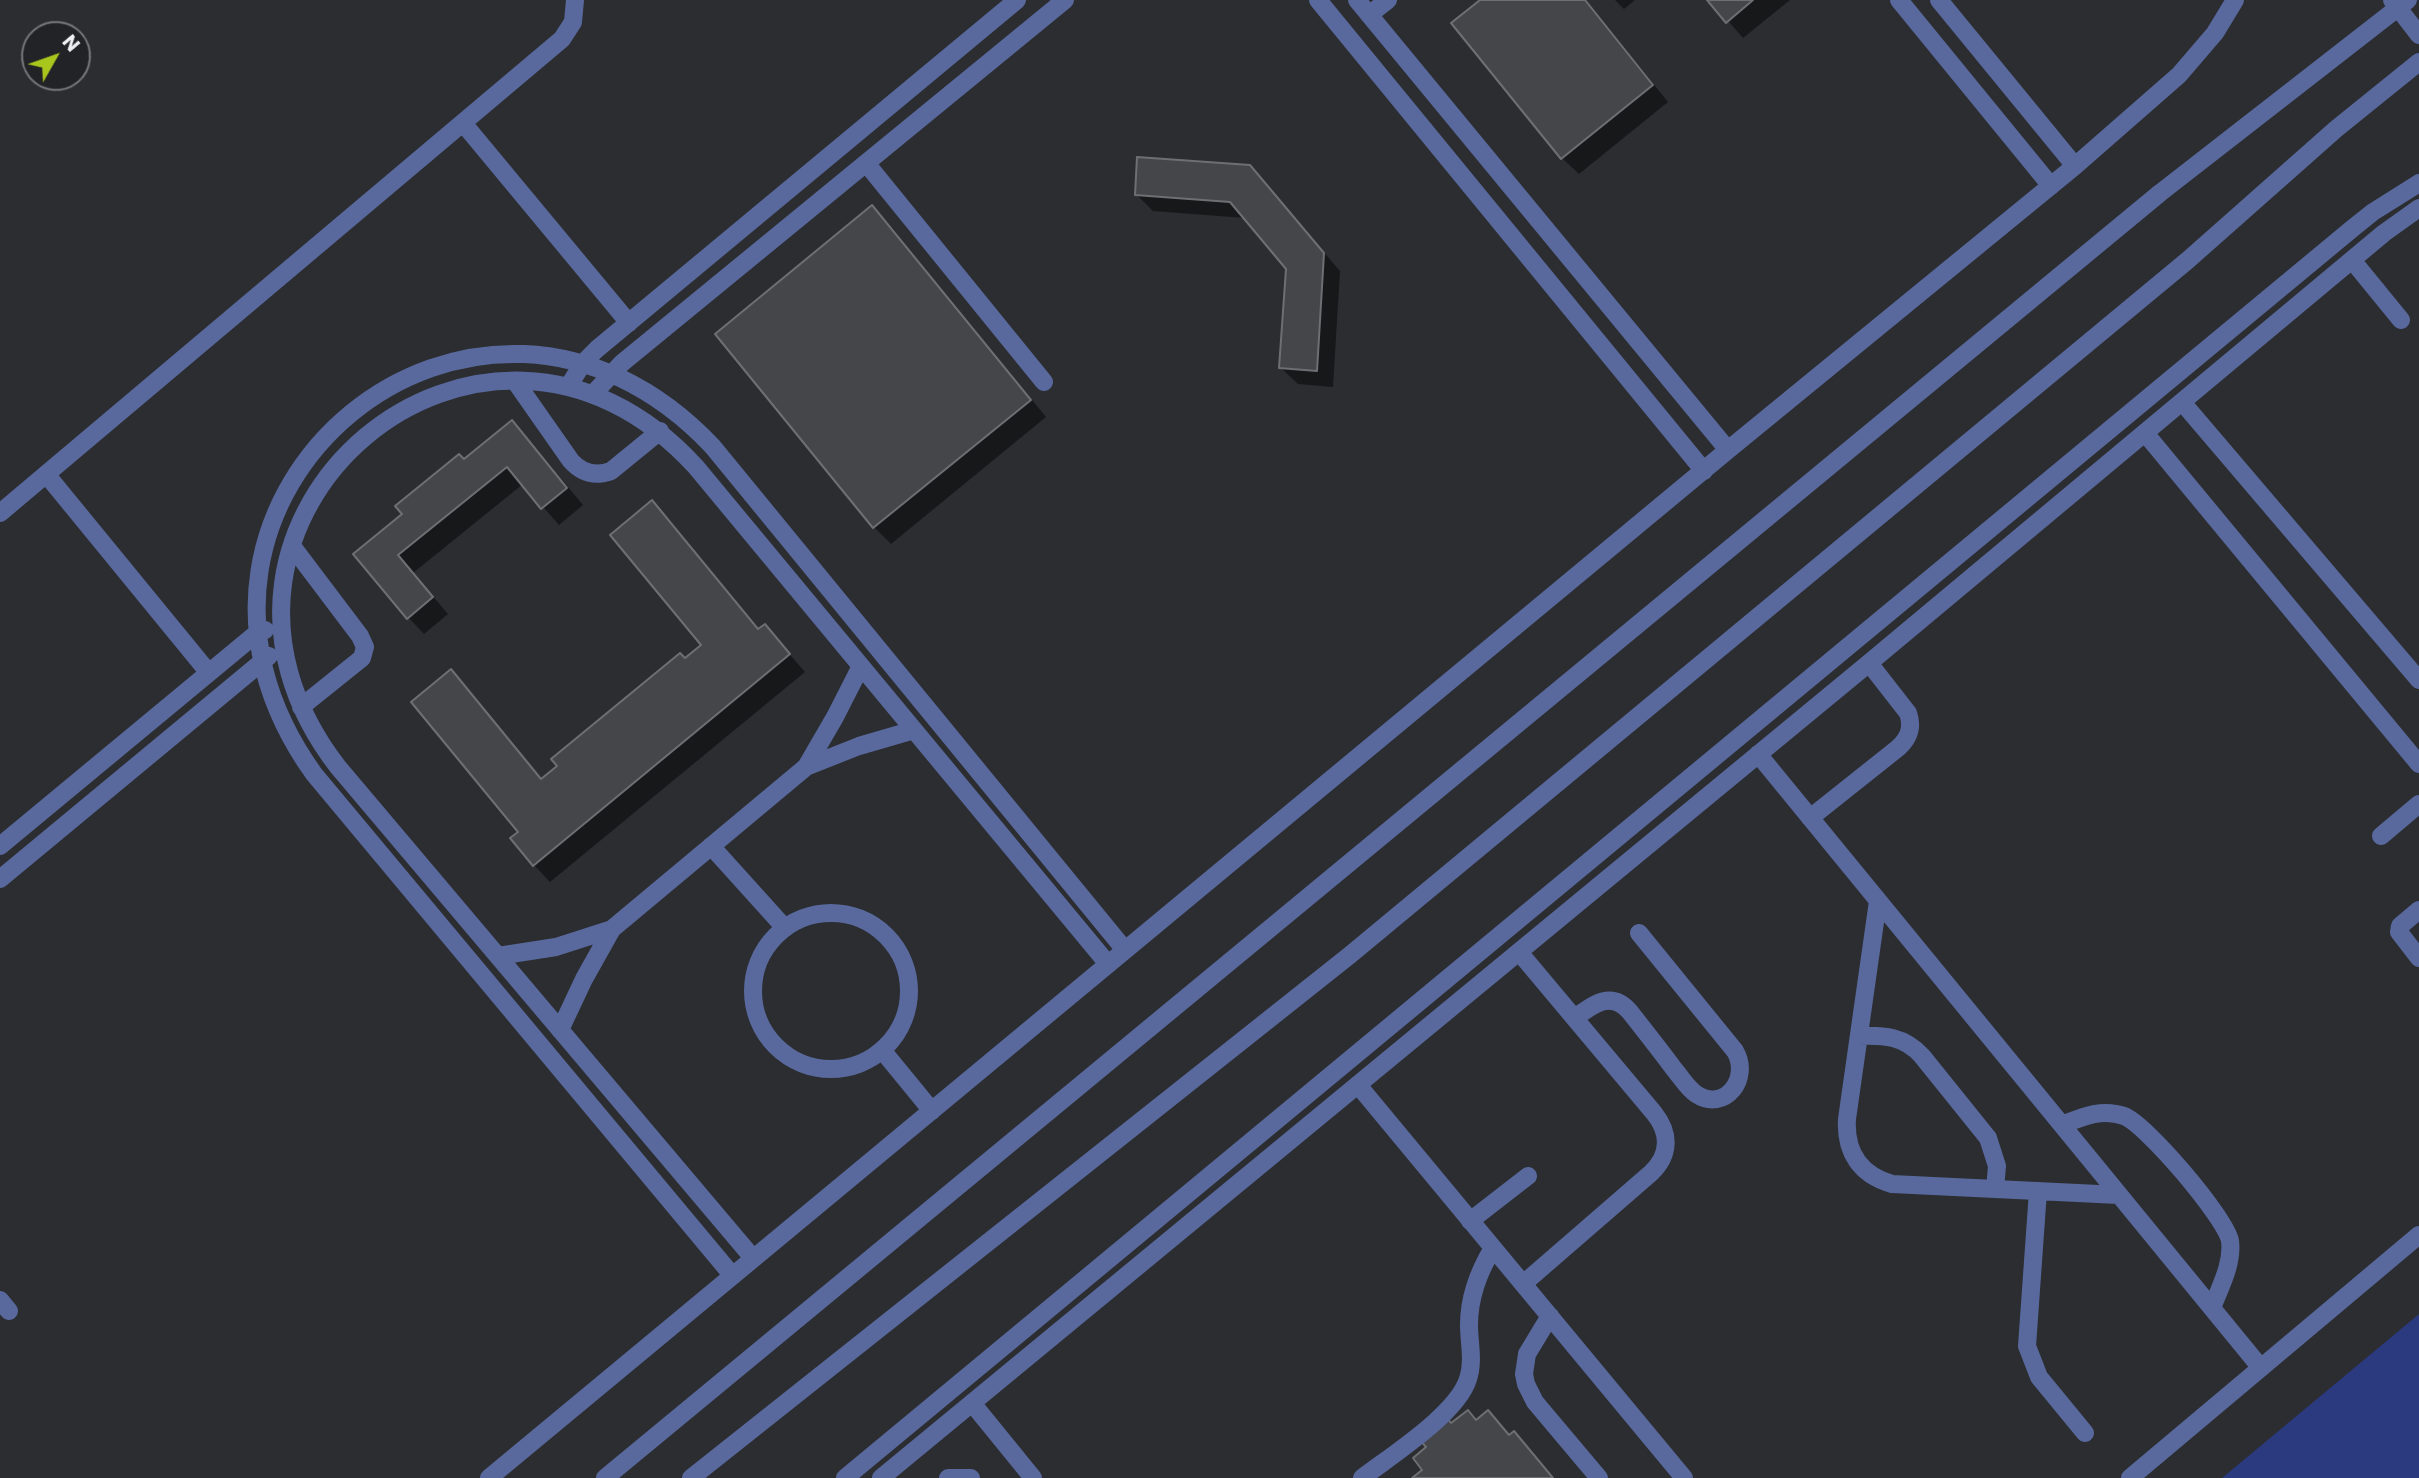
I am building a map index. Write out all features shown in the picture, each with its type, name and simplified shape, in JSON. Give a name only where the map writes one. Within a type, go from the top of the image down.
[{"type":"street","points":[[0,513],[562,39],[573,22],[575,0]]},
{"type":"street","points":[[568,387],[583,363],[629,323],[1017,0]]},
{"type":"street","points":[[593,394],[611,373],[1066,0]]},
{"type":"street","points":[[1318,0],[1704,471]]},
{"type":"street","points":[[1357,0],[1728,450]]},
{"type":"street","points":[[1369,15],[1388,0]]},
{"type":"street","points":[[1899,0],[2050,186]]},
{"type":"street","points":[[1938,0],[2075,166]]},
{"type":"street","points":[[489,1478],[1728,450],[2075,166],[2179,75],[2215,33],[2235,0]]},
{"type":"street","points":[[605,1478],[2160,192],[2399,3],[2419,34]]},
{"type":"street","points":[[691,1478],[1350,955],[2188,260],[2336,129],[2419,62]]},
{"type":"street","points":[[463,123],[629,323]]},
{"type":"street","points":[[866,163],[1044,382]]},
{"type":"street","points":[[845,1478],[2363,220],[2419,183]]},
{"type":"street","points":[[881,1478],[1869,663],[2384,233],[2419,208]]},
{"type":"street","points":[[2352,260],[2402,320]]},
{"type":"street","points":[[732,1275],[314,774],[284,726],[272,700],[257,633],[257,589],[261,561],[278,507],[306,458],[344,417],[391,385],[443,363],[499,354],[555,357],[583,363],[611,373],[656,397],[677,412],[713,447],[1125,950]]},
{"type":"street","points":[[515,381],[571,461],[589,474],[611,471],[660,431]]},
{"type":"street","points":[[753,1258],[338,767],[322,746],[301,707],[289,673],[282,627],[283,594],[292,546],[316,493],[348,451],[368,433],[412,405],[437,394],[462,387],[515,381],[568,387],[593,394],[627,410],[660,431],[696,467],[1108,964]]},
{"type":"street","points":[[2182,402],[2419,680]]},
{"type":"street","points":[[2146,433],[2419,764]]},
{"type":"street","points":[[46,474],[209,673]]},
{"type":"street","points":[[292,546],[360,636],[365,647],[362,658],[301,707]]},
{"type":"street","points":[[1,844],[257,633],[282,627]]},
{"type":"street","points":[[0,879],[261,660],[272,654],[285,652]]},
{"type":"street","points":[[1810,818],[1898,748],[1908,736],[1908,713],[1869,663]]},
{"type":"street","points":[[806,767],[861,666]]},
{"type":"street","points":[[560,1030],[612,929],[806,767],[859,746],[914,730]]},
{"type":"street","points":[[1758,754],[2261,1368]]},
{"type":"street","points":[[2381,836],[2419,804]]},
{"type":"street","points":[[711,846],[785,928]]},
{"type":"street","points":[[1878,901],[1846,1131],[1852,1156],[1860,1166],[1880,1181],[1892,1184],[2119,1195]]},
{"type":"street","points":[[2419,910],[2400,926],[2399,932],[2419,958]]},
{"type":"street","points":[[814,915],[845,915],[875,927],[892,943],[904,964],[909,995],[901,1025],[882,1050],[855,1065],[824,1069],[794,1059],[770,1040],[757,1012],[754,981],[764,951],[785,928],[814,915]]},
{"type":"street","points":[[498,956],[556,947],[612,929]]},
{"type":"street","points":[[1575,1018],[1598,1002],[1605,1000],[1619,1003],[1630,1012],[1695,1093],[1713,1098],[1729,1093],[1735,1087],[1741,1073],[1741,1065],[1735,1051],[1639,933]]},
{"type":"street","points":[[1519,952],[1660,1121],[1664,1129],[1666,1149],[1658,1166],[1651,1173],[1523,1284]]},
{"type":"street","points":[[1858,1036],[1888,1036],[1907,1042],[1915,1048],[1988,1138],[1997,1166],[1995,1189]]},
{"type":"street","points":[[882,1050],[932,1111]]},
{"type":"street","points":[[1358,1085],[1684,1478]]},
{"type":"street","points":[[2062,1125],[2104,1112],[2123,1115],[2133,1120],[2148,1133],[2214,1210],[2226,1227],[2231,1249],[2227,1270],[2212,1308]]},
{"type":"street","points":[[1470,1220],[1528,1176]]},
{"type":"street","points":[[2038,1191],[2027,1346],[2039,1377],[2085,1433]]},
{"type":"street","points":[[2130,1478],[2419,1235]]},
{"type":"street","points":[[1362,1478],[1447,1411],[1463,1391],[1471,1366],[1469,1324],[1473,1292],[1493,1248]]},
{"type":"street","points":[[1550,1316],[1527,1354],[1524,1374],[1526,1384],[1535,1402],[1599,1478]]},
{"type":"street","points":[[971,1404],[1033,1478]]},
{"type":"street","points":[[948,1478],[971,1478]]},
{"type":"shaded area","points":[[2419,1314],[2419,1478],[2222,1478]]},
{"type":"building","points":[[1480,0],[1585,0],[1653,85],[1561,159],[1451,23]]},
{"type":"building","points":[[1707,0],[1753,0],[1726,23]]},
{"type":"building","points":[[1137,157],[1250,165],[1324,253],[1317,371],[1279,368],[1286,269],[1230,202],[1135,195]]},
{"type":"building","points":[[872,205],[1031,400],[873,528],[715,334]]},
{"type":"building","points":[[512,420],[567,488],[541,509],[507,467],[398,555],[433,597],[407,619],[353,554],[402,514],[395,506],[459,454],[464,459]]},
{"type":"building","points":[[652,500],[758,629],[765,624],[790,654],[533,866],[510,838],[518,832],[411,702],[451,669],[541,779],[557,766],[551,759],[680,653],[685,658],[701,645],[610,535]]},
{"type":"building","points":[[1468,1410],[1476,1420],[1488,1410],[1509,1435],[1514,1431],[1553,1478],[1412,1478],[1422,1470],[1413,1458],[1426,1447],[1420,1440],[1447,1418],[1451,1423]]}]
